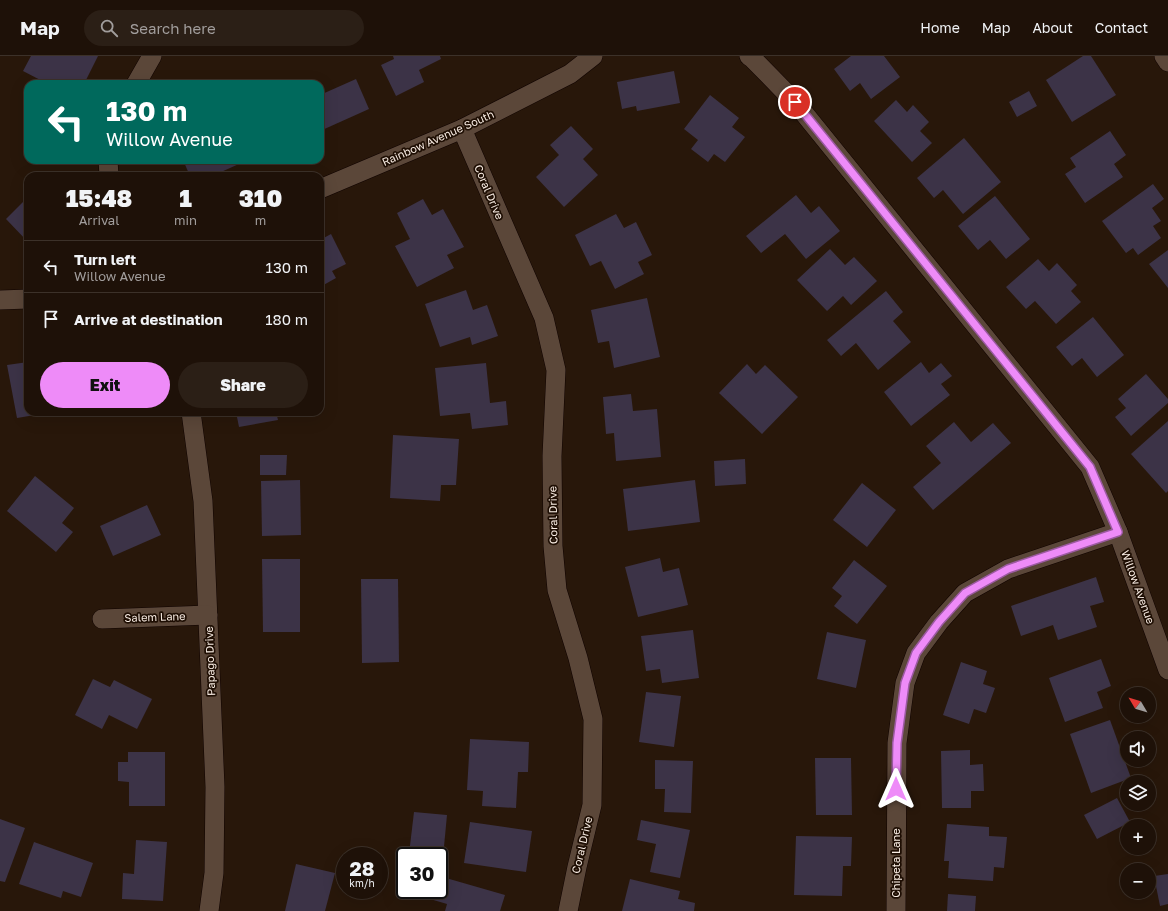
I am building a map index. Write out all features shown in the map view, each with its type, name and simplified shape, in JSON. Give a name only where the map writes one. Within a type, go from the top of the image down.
[{"type":"street","points":[[138,80],[152,56]]},
{"type":"street","name":"Rainbow Avenue South","points":[[324,187],[462,129],[570,74],[593,56]]},
{"type":"street","name":"Willow Avenue","points":[[749,56],[795,102],[1090,467],[1118,532],[1168,670]]},
{"type":"street","points":[[1164,56],[1168,62]]},
{"type":"street","name":"Coral Drive","points":[[462,129],[544,318],[556,370],[552,464],[553,546],[557,590],[578,658],[593,719],[592,805],[568,911]]},
{"type":"street","points":[[0,300],[24,299]]},
{"type":"street","name":"Papago Drive","points":[[192,416],[203,501],[208,615],[214,787],[214,873],[209,911]]},
{"type":"street","name":"Chipeta Lane","points":[[896,911],[897,743],[905,683],[916,653],[939,622],[965,593],[1008,569],[1118,532]]},
{"type":"street","name":"Salem Lane","points":[[102,619],[208,615]]},
{"type":"building","points":[[31,56],[98,56],[86,80],[40,80],[23,71]]},
{"type":"building","points":[[393,56],[440,56],[441,59],[419,70],[424,82],[396,96],[381,65],[394,59]]},
{"type":"building","points":[[851,56],[884,56],[900,77],[871,99],[860,83],[850,91],[834,69]]},
{"type":"building","points":[[1083,56],[1091,56],[1116,95],[1072,122],[1046,80]]},
{"type":"building","points":[[674,71],[680,103],[637,111],[636,106],[622,109],[617,82]]},
{"type":"building","points":[[356,79],[369,109],[324,129],[324,93]]},
{"type":"building","points":[[1029,91],[1037,106],[1017,117],[1009,102]]},
{"type":"building","points":[[710,95],[739,118],[732,127],[745,137],[725,162],[714,154],[708,162],[691,149],[698,140],[684,129]]},
{"type":"building","points":[[896,100],[907,112],[913,105],[929,122],[920,131],[932,143],[912,162],[874,121]]},
{"type":"building","points":[[571,126],[593,149],[583,159],[598,175],[564,207],[536,177],[559,155],[550,145]]},
{"type":"building","points":[[1110,131],[1126,155],[1114,164],[1123,177],[1085,203],[1065,174],[1076,167],[1070,158]]},
{"type":"building","points":[[964,138],[1001,182],[963,214],[943,190],[934,198],[917,178]]},
{"type":"building","points":[[185,164],[239,164],[221,172],[188,172]]},
{"type":"building","points":[[1153,184],[1164,199],[1152,208],[1161,221],[1153,226],[1161,238],[1138,255],[1133,248],[1126,253],[1102,221]]},
{"type":"building","points":[[796,195],[811,213],[819,206],[840,231],[806,259],[785,234],[761,253],[746,236]]},
{"type":"building","points":[[995,196],[1030,239],[1006,259],[990,240],[978,250],[958,226]]},
{"type":"building","points":[[423,199],[432,215],[443,209],[464,247],[447,255],[454,268],[417,287],[395,246],[410,239],[397,213]]},
{"type":"building","points":[[24,201],[24,238],[6,219]]},
{"type":"building","points":[[616,214],[624,228],[636,222],[652,255],[638,262],[644,274],[615,289],[601,261],[590,266],[575,235]]},
{"type":"building","points":[[331,234],[346,264],[332,271],[336,278],[324,285],[324,238]]},
{"type":"building","points":[[830,249],[845,265],[854,257],[877,281],[851,305],[843,296],[827,311],[797,280]]},
{"type":"building","points":[[1168,250],[1168,288],[1149,264]]},
{"type":"building","points":[[1038,259],[1049,271],[1057,263],[1077,285],[1071,291],[1081,302],[1056,324],[1035,301],[1026,309],[1006,287]]},
{"type":"building","points":[[466,290],[473,310],[487,305],[498,336],[472,345],[470,337],[440,347],[425,304]]},
{"type":"building","points":[[886,291],[903,312],[893,321],[911,342],[878,370],[856,343],[841,356],[827,340]]},
{"type":"building","points":[[647,298],[660,357],[614,368],[609,341],[598,343],[591,310]]},
{"type":"building","points":[[1093,317],[1124,355],[1097,377],[1082,358],[1072,366],[1056,347]]},
{"type":"building","points":[[921,362],[929,373],[941,363],[952,376],[941,384],[950,395],[911,426],[884,392]]},
{"type":"building","points":[[24,363],[24,416],[29,416],[17,418],[7,365]]},
{"type":"building","points":[[486,363],[490,403],[506,401],[508,425],[472,429],[470,413],[440,416],[435,368]]},
{"type":"building","points":[[747,364],[756,374],[765,365],[798,397],[762,434],[719,393]]},
{"type":"building","points":[[1146,374],[1168,399],[1168,403],[1131,436],[1115,417],[1126,408],[1118,399]]},
{"type":"building","points":[[631,394],[633,411],[657,409],[661,457],[616,461],[614,433],[606,434],[603,397]]},
{"type":"building","points":[[237,416],[277,416],[278,420],[239,427]]},
{"type":"building","points":[[1168,421],[1168,491],[1166,493],[1131,454]]},
{"type":"building","points":[[954,422],[971,442],[993,423],[1011,443],[933,510],[913,487],[941,463],[926,446]]},
{"type":"building","points":[[393,435],[459,439],[456,485],[441,485],[440,501],[390,498]]},
{"type":"building","points":[[260,455],[287,455],[286,475],[260,475]]},
{"type":"building","points":[[745,459],[746,484],[715,486],[714,461]]},
{"type":"building","points":[[35,476],[74,508],[62,523],[73,532],[56,552],[7,511]]},
{"type":"building","points":[[300,480],[301,535],[262,536],[261,481]]},
{"type":"building","points":[[695,480],[700,522],[628,531],[623,489]]},
{"type":"building","points":[[862,483],[896,510],[867,547],[833,520]]},
{"type":"building","points":[[147,505],[161,535],[113,556],[100,526]]},
{"type":"building","points":[[660,558],[663,572],[679,568],[688,605],[638,617],[625,567]]},
{"type":"building","points":[[262,559],[300,559],[300,632],[263,632]]},
{"type":"building","points":[[854,560],[887,586],[857,624],[834,606],[842,596],[832,588]]},
{"type":"building","points":[[1096,577],[1104,602],[1090,606],[1097,627],[1058,640],[1053,625],[1021,636],[1011,606]]},
{"type":"building","points":[[361,579],[398,579],[399,662],[362,663]]},
{"type":"building","points":[[693,630],[699,678],[662,683],[660,669],[646,671],[641,636]]},
{"type":"building","points":[[827,632],[866,640],[856,688],[817,679]]},
{"type":"building","points":[[1101,659],[1111,686],[1097,692],[1103,708],[1065,722],[1049,678]]},
{"type":"building","points":[[961,662],[987,671],[983,684],[995,688],[986,713],[974,709],[969,724],[943,715]]},
{"type":"building","points":[[93,679],[110,687],[114,680],[152,699],[137,729],[109,715],[102,729],[75,715]]},
{"type":"building","points":[[646,692],[681,696],[674,747],[639,742]]},
{"type":"building","points":[[1110,720],[1120,748],[1120,767],[1127,767],[1130,775],[1120,775],[1120,782],[1091,793],[1070,734]]},
{"type":"building","points":[[470,739],[529,742],[528,772],[518,772],[516,808],[482,806],[483,791],[467,790]]},
{"type":"building","points":[[970,750],[970,765],[983,764],[984,791],[971,791],[971,808],[942,808],[941,751]]},
{"type":"building","points":[[128,752],[165,752],[165,806],[129,806],[129,782],[118,781],[118,762],[128,762]]},
{"type":"building","points":[[815,758],[851,758],[852,815],[816,815]]},
{"type":"building","points":[[655,760],[693,761],[691,813],[664,812],[665,789],[655,789]]},
{"type":"building","points":[[1117,798],[1120,804],[1120,811],[1124,811],[1128,819],[1120,819],[1120,827],[1097,839],[1084,815]]},
{"type":"building","points":[[414,812],[447,815],[444,847],[410,847]]},
{"type":"building","points":[[0,819],[25,828],[5,882],[0,881]]},
{"type":"building","points":[[641,820],[690,830],[680,878],[650,872],[656,844],[637,840]]},
{"type":"building","points":[[470,822],[532,831],[526,872],[464,863]]},
{"type":"building","points":[[947,824],[989,827],[989,836],[1007,837],[1004,868],[994,867],[993,881],[948,878],[949,861],[944,861]]},
{"type":"building","points":[[796,836],[852,837],[851,866],[843,866],[842,896],[794,895]]},
{"type":"building","points":[[136,840],[167,842],[163,901],[122,899],[123,873],[134,874]]},
{"type":"building","points":[[34,842],[93,863],[81,897],[63,891],[61,898],[19,884]]},
{"type":"building","points":[[296,864],[335,873],[325,911],[285,911]]},
{"type":"building","points":[[1168,874],[1168,904],[1160,906],[1156,886],[1156,876]]},
{"type":"building","points":[[448,879],[505,895],[500,911],[445,911],[447,904],[430,899],[448,899]]},
{"type":"building","points":[[630,879],[680,891],[678,899],[695,903],[694,911],[622,911]]},
{"type":"building","points":[[948,894],[976,896],[975,911],[947,911]]},
{"type":"route","points":[[795,102],[1090,467],[1118,532],[1008,569],[965,593],[939,622],[916,653],[905,683],[897,743],[896,789]]}]
